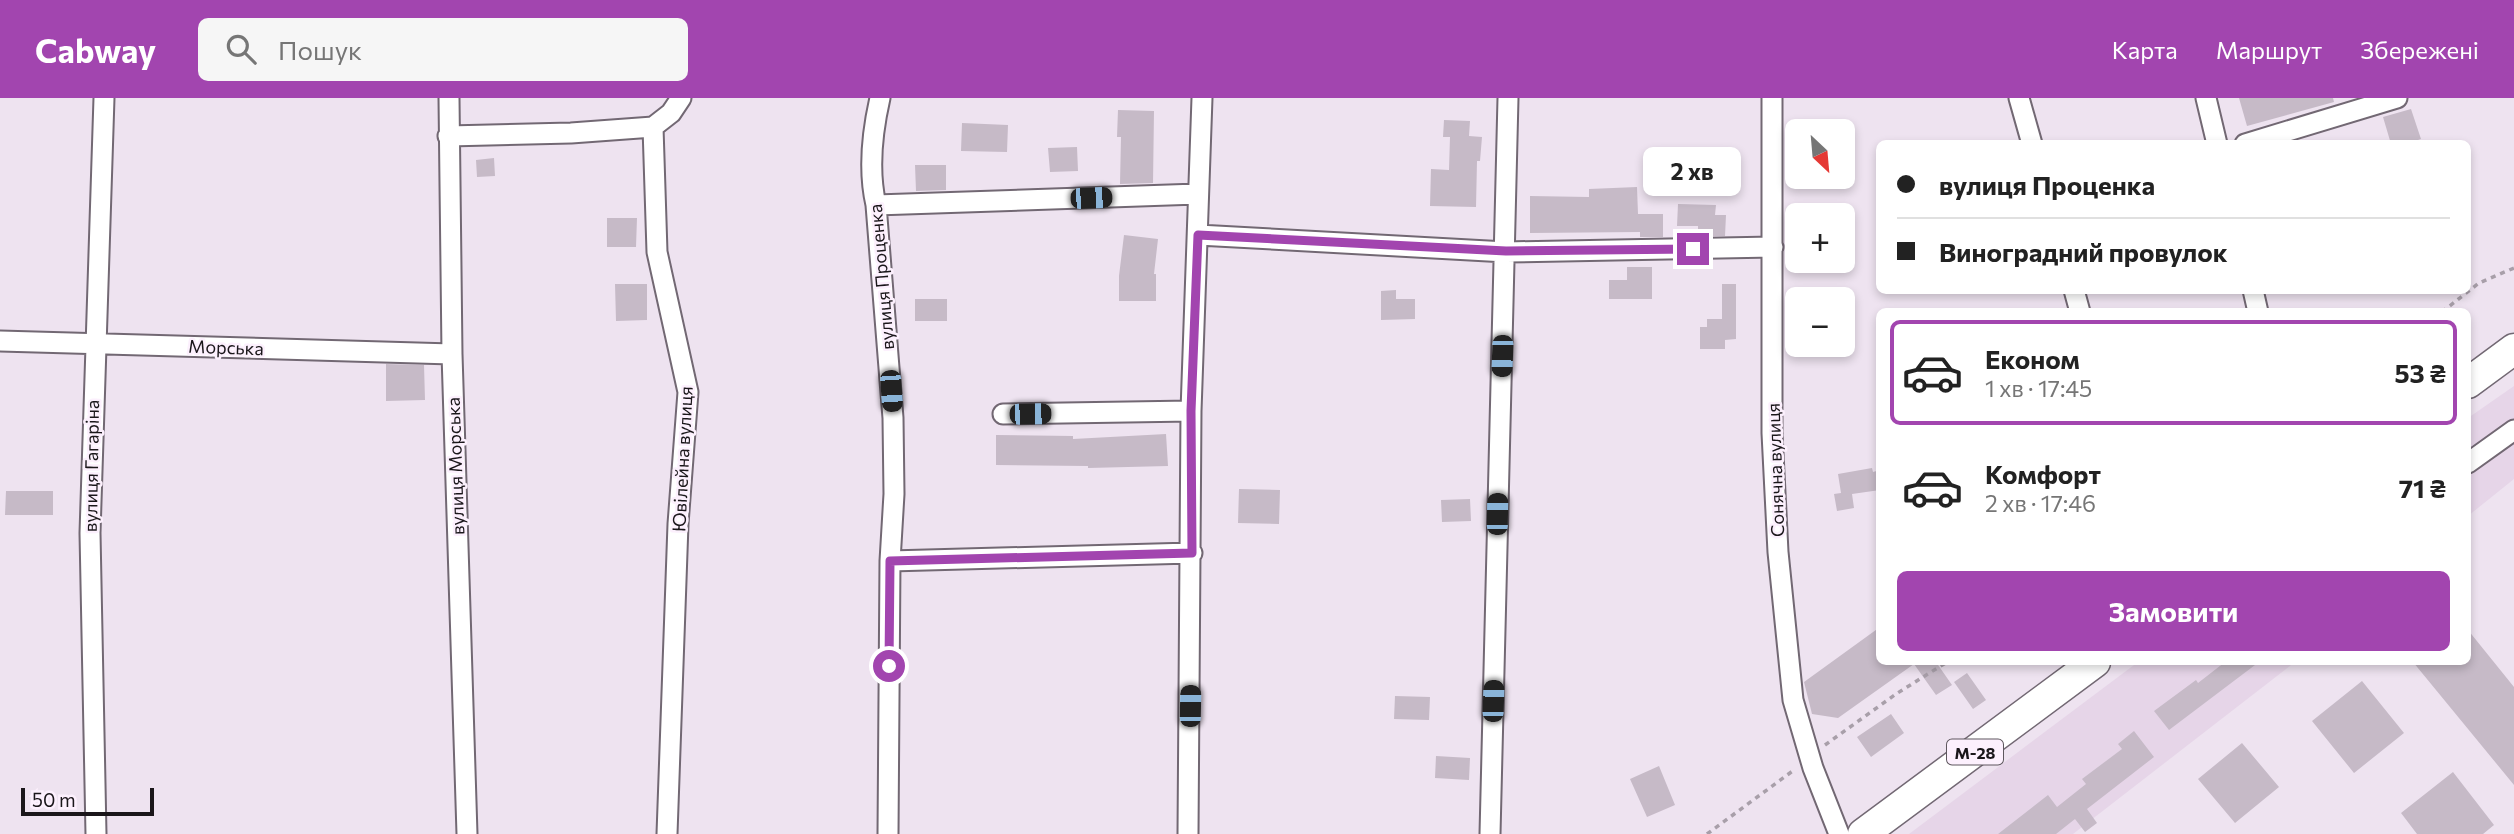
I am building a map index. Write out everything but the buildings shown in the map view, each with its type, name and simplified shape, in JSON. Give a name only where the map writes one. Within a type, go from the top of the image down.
[{"type":"highway","points":[[2471,381],[2514,349]]},
{"type":"highway","name":"М-28","points":[[1863,834],[2085,665]]},
{"type":"street","name":"вулиця Гагаріна","points":[[96,834],[90,533],[94,343],[104,98]]},
{"type":"street","name":"вулиця Морська","points":[[449,98],[452,354],[467,834]]},
{"type":"street","points":[[448,136],[571,133],[653,127],[671,113],[681,98]]},
{"type":"street","name":"вулиця Проценка","points":[[880,98],[873,128],[872,185],[876,205],[893,418],[894,495],[890,561],[888,834]]},
{"type":"street","points":[[1188,834],[1191,411],[1202,98]]},
{"type":"street","points":[[1490,834],[1508,98]]},
{"type":"street","name":"Сонячна вулиця","points":[[1772,98],[1772,433],[1778,552],[1793,700],[1813,768],[1839,834]]},
{"type":"street","points":[[2019,98],[2031,140]]},
{"type":"street","points":[[2206,98],[2216,140]]},
{"type":"street","points":[[2258,140],[2397,98]]},
{"type":"street","name":"Ювілейна вулиця","points":[[653,127],[657,252],[688,392],[678,524],[667,834]]},
{"type":"street","points":[[876,205],[1198,194]]},
{"type":"street","points":[[1198,235],[1506,251],[1773,247]]},
{"type":"street","name":"Морська","points":[[0,341],[452,354]]},
{"type":"street","points":[[1003,414],[1191,411]]},
{"type":"street","points":[[2471,461],[2510,440]]},
{"type":"street","points":[[890,561],[1192,553]]},
{"type":"path","points":[[2471,289],[2514,268]]},
{"type":"path","points":[[2447,308],[2465,294]]},
{"type":"shaded area","points":[[2514,386],[2514,479],[2471,514],[2471,416]]},
{"type":"shaded area","points":[[2134,665],[2291,665],[2073,834],[1909,834]]},
{"type":"route","points":[[889,666],[890,561],[1192,553],[1191,411],[1198,235],[1506,251],[1693,249]]}]
